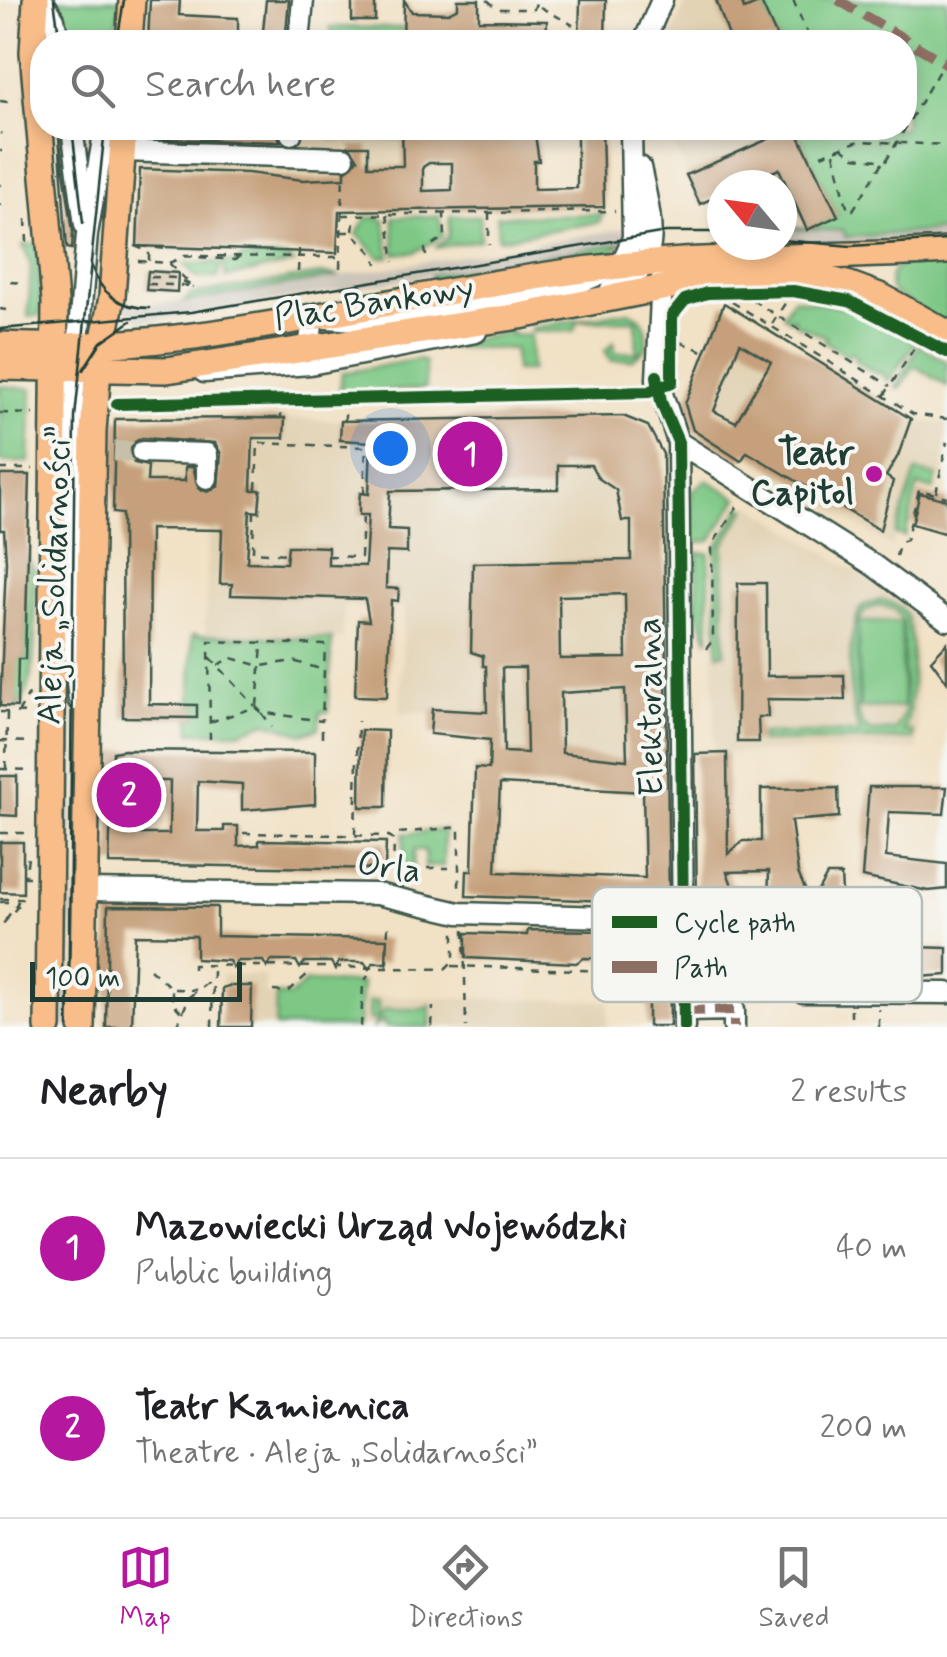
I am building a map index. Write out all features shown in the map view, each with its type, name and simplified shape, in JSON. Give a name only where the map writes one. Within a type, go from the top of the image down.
[{"type":"main road","name":"Aleja „Solidarności”","points":[[36,30],[39,0]]},
{"type":"main road","points":[[129,30],[132,0]]},
{"type":"main road","name":"Aleja „Solidarności”","points":[[41,140],[55,300],[77,357],[103,451],[85,758],[82,1027]]},
{"type":"main road","name":"Aleja „Solidarności”","points":[[48,1027],[52,576],[77,357],[118,238],[123,140]]},
{"type":"main road","name":"Plac Bankowy","points":[[77,357],[648,261],[947,251]]},
{"type":"main road","points":[[882,296],[879,281],[890,255]]},
{"type":"main road","name":"Plac Bankowy","points":[[77,357],[166,370],[571,308],[705,280],[763,274],[813,276],[882,296],[941,339]]},
{"type":"main road","points":[[0,345],[77,357]]},
{"type":"main road","points":[[0,367],[77,357]]},
{"type":"street","points":[[39,0],[57,30]]},
{"type":"street","points":[[121,30],[132,0]]},
{"type":"street","points":[[300,30],[303,0]]},
{"type":"street","points":[[648,30],[653,0]]},
{"type":"street","points":[[650,30],[662,0]]},
{"type":"street","points":[[74,140],[86,234]]},
{"type":"street","points":[[85,758],[74,652],[72,434],[86,234],[102,140]]},
{"type":"street","points":[[135,140],[344,158]]},
{"type":"street","points":[[621,265],[633,238],[632,140]]},
{"type":"street","points":[[571,308],[628,284],[648,261],[646,201],[634,140]]},
{"type":"street","points":[[658,288],[676,258]]},
{"type":"street","name":"Elektoralna","points":[[658,288],[658,390],[678,442],[684,887]]},
{"type":"street","points":[[166,370],[227,374],[310,364],[458,338],[520,316]]},
{"type":"street","points":[[309,348],[313,317]]},
{"type":"street","points":[[52,576],[72,434]]},
{"type":"street","points":[[678,442],[873,565],[947,620]]},
{"type":"street","points":[[142,452],[207,454],[207,478]]},
{"type":"street","name":"Orla","points":[[84,890],[377,894],[459,913],[592,917]]},
{"type":"street","points":[[922,992],[947,993]]},
{"type":"street","points":[[684,1019],[734,1010],[734,1027]]},
{"type":"path","points":[[486,0],[498,9],[537,6],[574,24]]},
{"type":"path","points":[[537,0],[537,6]]},
{"type":"path","points":[[793,0],[806,30]]},
{"type":"path","points":[[917,107],[947,57]]},
{"type":"path","points":[[0,101],[8,102]]},
{"type":"path","points":[[821,155],[858,141],[947,145]]},
{"type":"path","points":[[834,150],[848,211],[897,141]]},
{"type":"path","points":[[841,148],[855,157],[884,160]]},
{"type":"path","points":[[340,268],[344,158]]},
{"type":"path","points":[[342,215],[616,211]]},
{"type":"path","points":[[489,212],[489,245]]},
{"type":"path","points":[[426,256],[425,248],[445,237],[444,213]]},
{"type":"path","points":[[386,214],[394,262]]},
{"type":"path","points":[[352,232],[355,215]]},
{"type":"path","points":[[28,218],[28,242]]},
{"type":"path","points":[[341,232],[352,232],[375,256],[376,264]]},
{"type":"path","points":[[149,262],[150,252],[138,247],[167,248]]},
{"type":"path","points":[[298,249],[298,272]]},
{"type":"path","points":[[138,261],[169,264],[195,252],[340,257]]},
{"type":"path","points":[[185,256],[235,260],[242,254]]},
{"type":"path","points":[[169,264],[193,286]]},
{"type":"path","points":[[151,277],[177,278],[193,286]]},
{"type":"path","points":[[705,280],[707,293],[796,294]]},
{"type":"path","points":[[10,282],[25,283]]},
{"type":"path","points":[[148,284],[193,286]]},
{"type":"path","points":[[771,326],[796,294]]},
{"type":"path","points":[[752,300],[890,386]]},
{"type":"path","points":[[732,302],[912,414],[947,418]]},
{"type":"path","points":[[0,309],[6,310]]},
{"type":"path","points":[[670,327],[676,347],[705,352]]},
{"type":"path","points":[[794,340],[800,330]]},
{"type":"path","points":[[884,396],[914,336],[941,339]]},
{"type":"path","points":[[824,358],[830,348]]},
{"type":"path","points":[[854,377],[860,367]]},
{"type":"path","points":[[472,393],[608,396],[658,390]]},
{"type":"path","points":[[406,396],[457,394]]},
{"type":"path","points":[[0,413],[35,414]]},
{"type":"path","points":[[345,420],[346,414]]},
{"type":"path","points":[[936,495],[947,442]]},
{"type":"path","points":[[256,490],[258,443],[344,444],[366,448],[364,494]]},
{"type":"path","points":[[0,469],[34,469]]},
{"type":"path","points":[[896,556],[900,542],[906,540],[919,490],[947,498]]},
{"type":"path","points":[[706,649],[714,640],[712,545],[742,498]]},
{"type":"path","points":[[254,511],[253,552],[287,554]]},
{"type":"path","points":[[328,556],[361,557],[363,515]]},
{"type":"path","points":[[210,738],[209,641],[325,645],[322,738]]},
{"type":"path","points":[[256,707],[262,643]]},
{"type":"path","points":[[209,656],[272,727]]},
{"type":"path","points":[[218,666],[232,658],[261,666],[293,660],[324,670]]},
{"type":"path","points":[[18,713],[33,689]]},
{"type":"path","points":[[210,722],[256,707]]},
{"type":"path","points":[[0,712],[32,713]]},
{"type":"path","points":[[6,712],[3,769],[32,770]]},
{"type":"path","points":[[261,712],[322,721]]},
{"type":"path","points":[[355,835],[358,721]]},
{"type":"path","points":[[0,741],[32,742]]},
{"type":"path","points":[[399,834],[459,827],[459,893]]},
{"type":"path","points":[[0,833],[30,833]]},
{"type":"path","points":[[244,833],[392,837],[393,870],[449,868]]},
{"type":"path","points":[[30,858],[25,858],[24,867],[26,877],[30,877]]},
{"type":"path","points":[[26,899],[2,926],[18,902],[0,900],[26,899]]},
{"type":"path","points":[[387,968],[388,922]]},
{"type":"path","points":[[193,969],[193,965],[445,970],[450,966],[454,924]]},
{"type":"path","points":[[466,1027],[467,924]]},
{"type":"path","points":[[450,966],[592,971]]},
{"type":"path","points":[[150,969],[172,990],[198,990]]},
{"type":"path","points":[[212,970],[212,1027]]},
{"type":"path","points":[[273,991],[288,992],[310,972]]},
{"type":"path","points":[[361,1027],[363,984],[368,976]]},
{"type":"path","points":[[177,1027],[189,997],[212,978]]},
{"type":"path","points":[[172,990],[172,1002],[182,1013]]},
{"type":"path","points":[[851,1002],[852,1027]]},
{"type":"path","points":[[878,1027],[879,1002]]},
{"type":"path","points":[[432,1027],[433,1006]]},
{"type":"shaded area","points":[[688,0],[761,0],[774,30],[674,30]]},
{"type":"shaded area","points":[[138,140],[236,140],[236,147],[280,148],[281,140],[539,140],[534,189],[368,192],[368,146],[346,146],[344,211],[339,212],[334,253],[168,250],[137,244]]},
{"type":"shaded area","points":[[672,140],[801,140],[838,216],[807,230],[797,208],[797,170],[790,170],[788,165],[777,170],[707,170],[707,201],[700,204]]},
{"type":"shaded area","points":[[947,225],[947,243],[809,247],[797,245],[797,227]]},
{"type":"shaded area","points":[[628,228],[625,243],[192,315],[141,322],[121,304],[122,299],[139,305],[195,300]]},
{"type":"shaded area","points":[[724,303],[911,419],[947,424],[943,478],[916,472],[892,547],[746,455],[741,461],[693,430],[687,420],[687,400]]},
{"type":"shaded area","points":[[238,417],[387,422],[623,417],[648,426],[662,454],[669,775],[489,770],[484,712],[400,712],[404,609],[344,606],[343,639],[205,635],[209,516],[113,513],[115,419]]},
{"type":"shaded area","points":[[749,504],[915,609],[918,750],[714,753],[714,654],[725,653],[723,546]]},
{"type":"shaded area","points":[[64,523],[75,737],[71,1027],[59,1027]]},
{"type":"shaded area","points":[[222,975],[265,976],[265,995],[290,996],[306,982],[362,983],[359,1027],[221,1027]]},
{"type":"shaded area","points":[[365,996],[609,1002],[608,1027],[363,1027]]},
{"type":"green space","points":[[58,0],[120,0],[116,30],[62,30]]},
{"type":"green space","points":[[741,0],[947,0],[947,230],[845,237],[844,231],[810,229],[838,216],[801,140],[917,140],[917,30],[774,30],[761,2],[745,9]]},
{"type":"green space","points":[[331,27],[403,28],[403,30]]},
{"type":"green space","points":[[603,214],[599,222],[498,239],[497,216]]},
{"type":"green space","points":[[439,216],[443,236],[415,252],[395,254],[393,217]]},
{"type":"green space","points":[[450,216],[480,216],[480,240],[435,248],[448,238]]},
{"type":"green space","points":[[366,218],[385,221],[390,257],[379,257],[357,234]]},
{"type":"green space","points":[[623,243],[608,254],[433,284],[431,275]]},
{"type":"green space","points":[[37,244],[41,315],[28,317],[31,266],[23,245]]},
{"type":"green space","points":[[242,257],[288,258],[294,263],[225,278],[225,268],[219,268],[218,278],[196,278],[184,264],[236,262]]},
{"type":"green space","points":[[947,258],[947,326],[892,292],[890,281],[892,273],[906,263]]},
{"type":"green space","points":[[320,274],[339,276],[184,302],[190,295]]},
{"type":"green space","points":[[793,298],[848,308],[916,342],[888,381],[880,371],[877,374],[854,360],[856,356],[851,352],[848,356],[824,341],[826,337],[783,315]]},
{"type":"green space","points":[[629,311],[643,321],[647,336],[646,348],[633,359],[612,361],[605,351],[614,342],[615,353],[637,352],[636,320],[578,321],[574,331],[531,332],[531,328]]},
{"type":"green space","points":[[512,331],[511,335],[530,335],[531,371],[515,371],[514,349],[439,347]]},
{"type":"green space","points":[[919,345],[947,362],[947,386],[915,366],[899,389],[896,387]]},
{"type":"green space","points":[[419,359],[425,362],[425,389],[339,393],[342,373]]},
{"type":"green space","points":[[0,386],[32,389],[29,462],[0,462]]},
{"type":"green space","points":[[916,472],[937,476],[934,490],[918,486],[905,537],[895,534]]},
{"type":"green space","points":[[707,480],[738,498],[711,540],[693,543],[691,492]]},
{"type":"green space","points":[[741,507],[746,509],[723,546],[725,653],[718,654],[716,548]]},
{"type":"green space","points":[[697,553],[709,553],[709,641],[697,610]]},
{"type":"green space","points":[[27,558],[34,569],[33,663],[25,696],[17,708],[15,659],[25,659]]},
{"type":"green space","points":[[886,601],[900,608],[907,618],[912,676],[903,731],[912,731],[913,739],[761,742],[761,734],[860,732],[852,705],[850,667],[854,629],[864,605]],"holes":[[[880,605],[894,609],[903,621],[905,711],[895,730],[871,732],[862,725],[858,712],[858,623],[860,708],[903,707],[901,622],[858,622],[866,610]]]},
{"type":"green space","points":[[192,635],[332,639],[328,712],[320,712],[319,728],[303,734],[267,722],[239,732],[191,732],[190,718],[197,717],[197,705],[191,705]]},
{"type":"green space","points":[[444,830],[443,866],[425,867],[425,850],[414,850],[413,867],[403,866],[404,834]]},
{"type":"green space","points":[[306,982],[362,983],[359,1027],[275,1027],[276,995],[290,996]]},
{"type":"green space","points":[[369,1002],[378,1002],[378,1018],[385,1009],[424,1009],[430,1005],[430,1027],[385,1027],[384,1020],[374,1027],[377,1020],[369,1020]]},
{"type":"building","points":[[150,0],[180,0],[179,15],[238,18],[238,30],[149,30]]},
{"type":"building","points":[[266,0],[289,0],[286,30],[263,30]]},
{"type":"building","points":[[352,0],[375,0],[375,21],[352,21]]},
{"type":"building","points":[[404,0],[412,12],[448,13],[458,8],[458,0],[479,0],[479,20],[547,21],[547,30],[403,30]]},
{"type":"building","points":[[580,0],[606,0],[605,30],[579,30]]},
{"type":"building","points":[[716,0],[741,0],[744,9],[761,2],[774,30],[727,30]]},
{"type":"building","points":[[59,140],[73,232],[72,249],[67,248]]},
{"type":"building","points":[[203,140],[280,140],[280,142]]},
{"type":"building","points":[[402,140],[536,140],[539,161],[534,161],[534,189],[577,188],[577,140],[602,140],[604,207],[339,211],[337,253],[137,246],[140,169],[248,173],[303,180],[345,178],[345,171],[358,159],[349,146],[368,146],[368,166],[403,166]],"holes":[[[429,163],[452,163],[452,190],[423,191],[423,167]]]},
{"type":"building","points":[[766,140],[801,140],[838,216],[807,230],[797,208],[797,170],[707,170],[707,201],[700,204],[686,175]]},
{"type":"building","points":[[148,271],[178,273],[177,292],[146,290]]},
{"type":"building","points":[[724,303],[911,419],[886,476],[893,481],[880,530],[747,452],[741,461],[693,430],[685,404]],"holes":[[[740,343],[771,362],[736,422],[714,411]]]},
{"type":"building","points":[[623,416],[648,426],[663,454],[669,887],[592,887],[592,900],[466,896],[467,871],[472,871],[475,768],[489,769],[490,740],[430,734],[432,709],[487,712],[486,666],[483,656],[471,652],[473,563],[631,560],[631,521],[622,521],[616,490],[598,478],[591,465],[558,465],[558,489],[390,491],[388,529],[407,530],[407,553],[387,552],[386,588],[399,589],[398,601],[391,600],[387,697],[355,696],[358,620],[369,621],[365,599],[231,595],[232,584],[220,584],[222,530],[150,529],[149,704],[197,705],[197,718],[123,717],[122,514],[113,513],[115,419],[285,418],[284,438],[253,438],[251,490],[261,490],[259,512],[250,511],[247,562],[286,563],[288,546],[302,546],[328,547],[328,565],[365,566],[368,515],[359,515],[359,503],[360,493],[369,494],[371,442],[340,440],[341,421]],"holes":[[[142,438],[215,443],[221,454],[218,486],[208,492],[199,489],[193,467],[185,467],[185,481],[147,481],[148,466],[134,463],[128,453],[131,444]],[[625,594],[626,658],[560,659],[559,596]],[[502,668],[525,668],[527,753],[504,752]],[[625,689],[627,760],[562,753],[561,693]],[[500,784],[643,792],[645,878],[496,872]]]},
{"type":"building","points":[[0,475],[30,475],[25,659],[18,659],[17,707],[0,706],[6,562],[4,530],[0,530]]},
{"type":"building","points":[[920,493],[947,500],[947,534],[912,524]]},
{"type":"building","points":[[738,583],[766,583],[767,676],[844,675],[845,700],[767,699],[768,717],[758,717],[759,742],[737,742]]},
{"type":"building","points":[[947,643],[947,682],[931,660]]},
{"type":"building","points":[[361,730],[387,731],[386,807],[360,807]]},
{"type":"building","points":[[113,752],[315,752],[315,804],[242,810],[242,784],[198,781],[197,831],[224,831],[224,826],[238,826],[238,846],[259,845],[259,840],[386,842],[385,869],[109,864]],"holes":[[[143,781],[170,781],[169,834],[141,834],[146,810]]]},
{"type":"building","points":[[727,753],[728,854],[743,841],[761,841],[761,789],[838,788],[839,817],[791,821],[798,873],[804,887],[769,887],[769,871],[727,872],[733,887],[697,887],[695,754]]},
{"type":"building","points":[[0,776],[17,776],[17,816],[0,815]]},
{"type":"building","points":[[869,787],[947,787],[944,814],[889,812],[886,857],[947,864],[947,889],[928,891],[862,877]]},
{"type":"building","points":[[0,842],[23,842],[23,893],[0,892]]},
{"type":"building","points":[[827,875],[841,875],[842,887],[820,887]]},
{"type":"building","points":[[108,906],[217,907],[217,936],[387,939],[386,963],[373,963],[369,969],[364,962],[339,962],[335,969],[331,962],[305,962],[300,968],[296,961],[271,961],[267,968],[263,961],[237,961],[233,968],[229,961],[196,959],[196,936],[135,935],[132,1027],[106,1027]]},
{"type":"building","points":[[528,930],[592,931],[592,958],[576,963],[466,958],[466,933],[527,935]]},
{"type":"building","points":[[922,947],[947,948],[947,975],[922,977]]},
{"type":"building","points":[[252,986],[251,1027],[221,1027],[222,988]]},
{"type":"building","points":[[648,1002],[670,1002],[670,1026],[648,1026]]},
{"type":"tunnel","points":[[114,451],[142,452]]},
{"type":"tram line","points":[[54,0],[58,30]]},
{"type":"tram line","points":[[119,30],[124,0]]},
{"type":"tram line","points":[[73,140],[83,223]]},
{"type":"tram line","points":[[68,1027],[75,417],[104,140]]},
{"type":"tram line","points":[[0,329],[191,312],[666,232],[707,232]]},
{"type":"tram line","points":[[797,241],[851,246],[947,240]]},
{"type":"tram line","points":[[91,264],[99,283],[112,297],[149,308]]},
{"type":"tram line","points":[[83,370],[101,342],[131,321]]},
{"type":"marked path","points":[[838,0],[889,30]]},
{"type":"marked path","points":[[917,46],[947,64]]},
{"type":"marked path","points":[[684,1011],[734,1010],[734,1027]]},
{"type":"cycle path","points":[[117,404],[649,392],[672,382],[672,316],[685,300],[707,293],[793,291],[849,301],[947,352]]},
{"type":"cycle path","points":[[657,376],[661,402],[678,442],[683,887]]},
{"type":"cycle path","points":[[684,1002],[684,1027]]},
{"type":"place","name":"Mazowiecki Urząd Wojewódzki","points":[[470,454]]},
{"type":"place","name":"Teatr Capitol","points":[[874,474]]},
{"type":"place","name":"Teatr Kamienica","points":[[129,795]]}]
